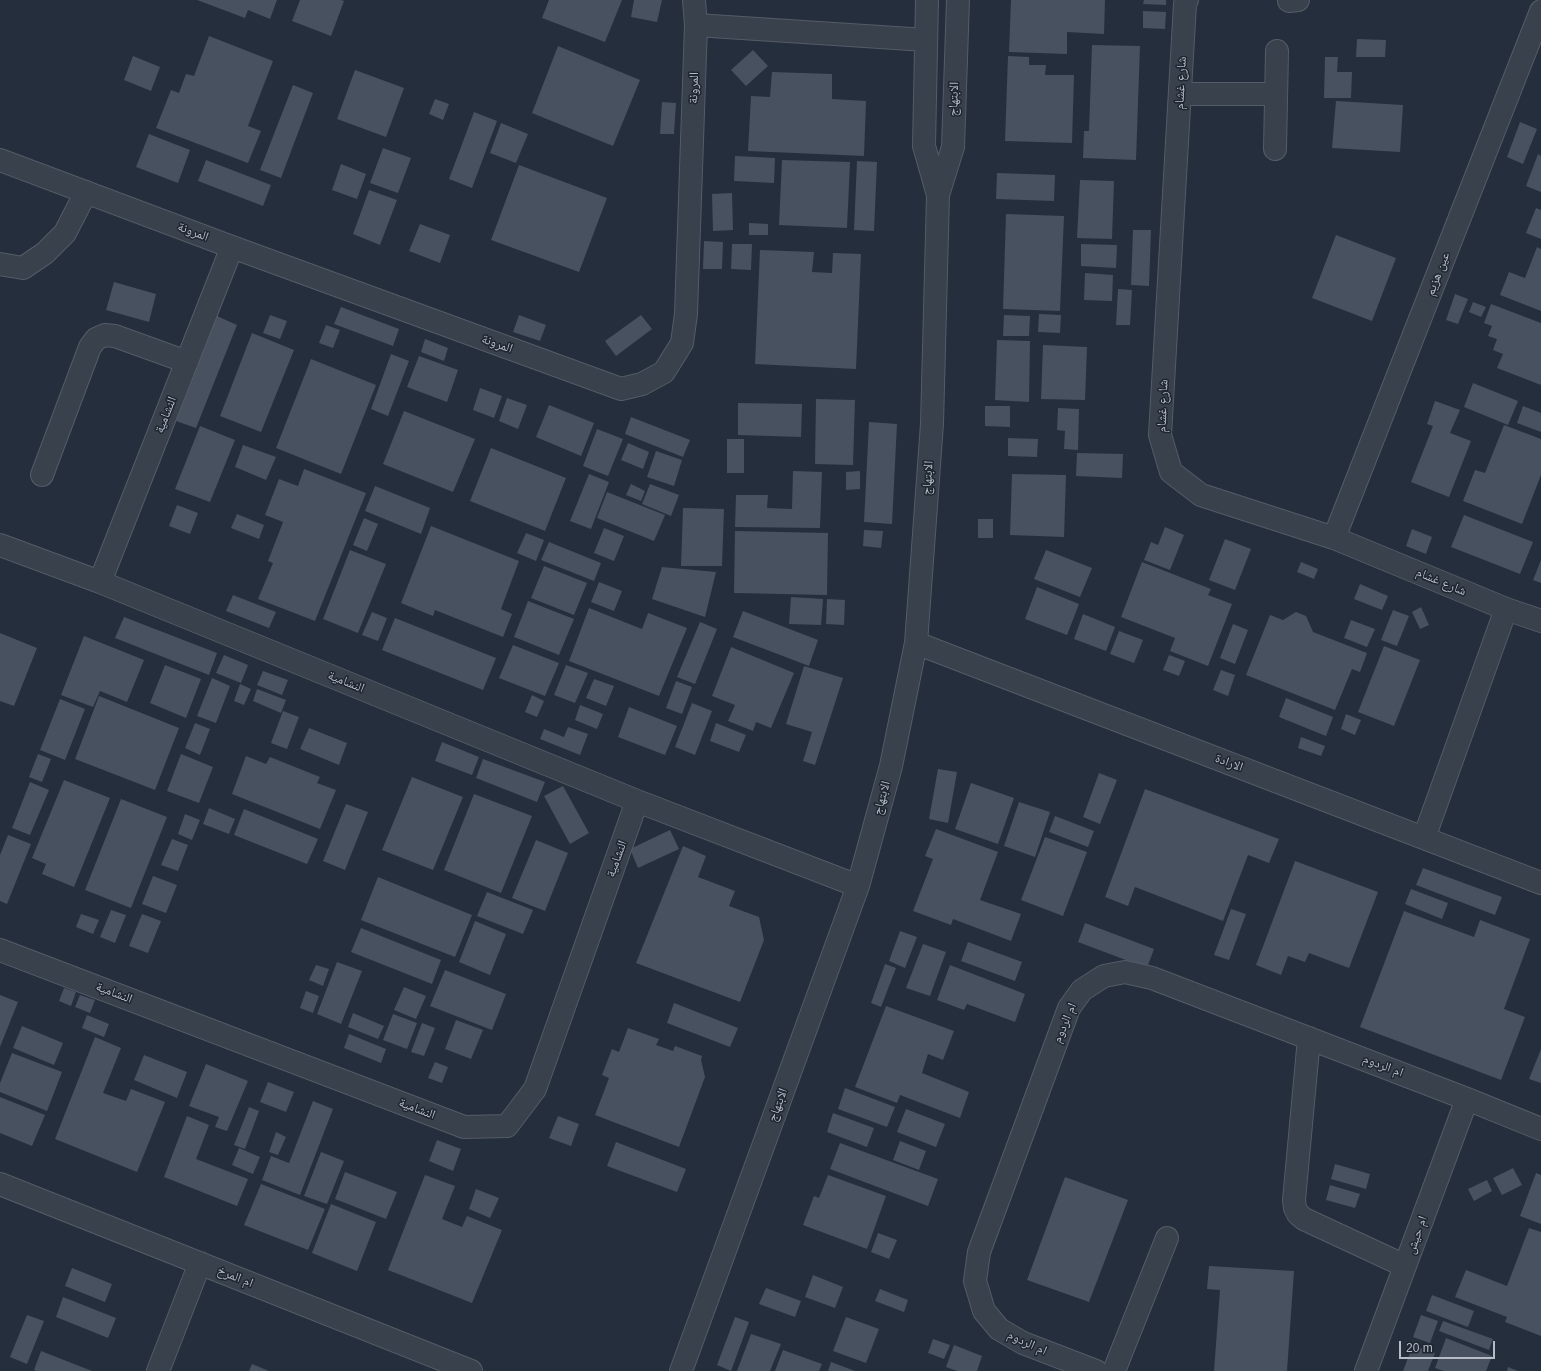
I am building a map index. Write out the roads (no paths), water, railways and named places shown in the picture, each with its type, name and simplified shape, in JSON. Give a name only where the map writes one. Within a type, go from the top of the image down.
[{"type":"street","name":"المرونة","points":[[0,160],[232,247],[621,389],[642,384],[664,372],[682,343],[686,314],[696,25],[694,0]]},
{"type":"street","name":"الابتهاج","points":[[927,0],[924,146],[938,195]]},
{"type":"street","name":"الابتهاج","points":[[681,1371],[858,886],[891,766],[916,642],[932,424],[938,195],[953,147],[958,0]]},
{"type":"street","name":"شارع غشام","points":[[1187,0],[1185,4],[1160,435],[1171,472],[1202,495],[1334,538],[1506,609],[1541,621]]},
{"type":"street","name":"عين هزيم","points":[[1334,538],[1541,12]]},
{"type":"street","points":[[696,25],[926,40]]},
{"type":"street","points":[[1275,149],[1277,51]]},
{"type":"street","points":[[1180,94],[1276,94]]},
{"type":"street","points":[[0,264],[23,268],[45,253],[65,233],[86,192]]},
{"type":"street","name":"النشامية","points":[[100,582],[232,247]]},
{"type":"street","points":[[42,475],[90,347],[96,339],[105,335],[115,336],[187,362]]},
{"type":"street","name":"النشامية","points":[[0,545],[100,582],[637,801],[858,886]]},
{"type":"street","points":[[1424,838],[1506,609]]},
{"type":"street","name":"الارادة","points":[[916,642],[1541,883]]},
{"type":"street","name":"النشامية","points":[[0,950],[464,1127],[508,1126],[534,1089],[637,801]]},
{"type":"street","name":"ام الردوم","points":[[1096,1371],[1023,1343],[999,1329],[984,1311],[975,1281],[979,1252],[1069,1008],[1082,990],[1104,976],[1125,972],[1152,978],[1541,1129]]},
{"type":"street","points":[[1309,1038],[1294,1200],[1295,1208],[1298,1214],[1304,1219],[1405,1266]]},
{"type":"street","name":"ام حيش","points":[[1366,1371],[1467,1099]]},
{"type":"street","name":"ام المرخ","points":[[0,1184],[471,1371]]},
{"type":"street","points":[[1114,1371],[1167,1238]]},
{"type":"street","points":[[158,1371],[200,1263]]}]
